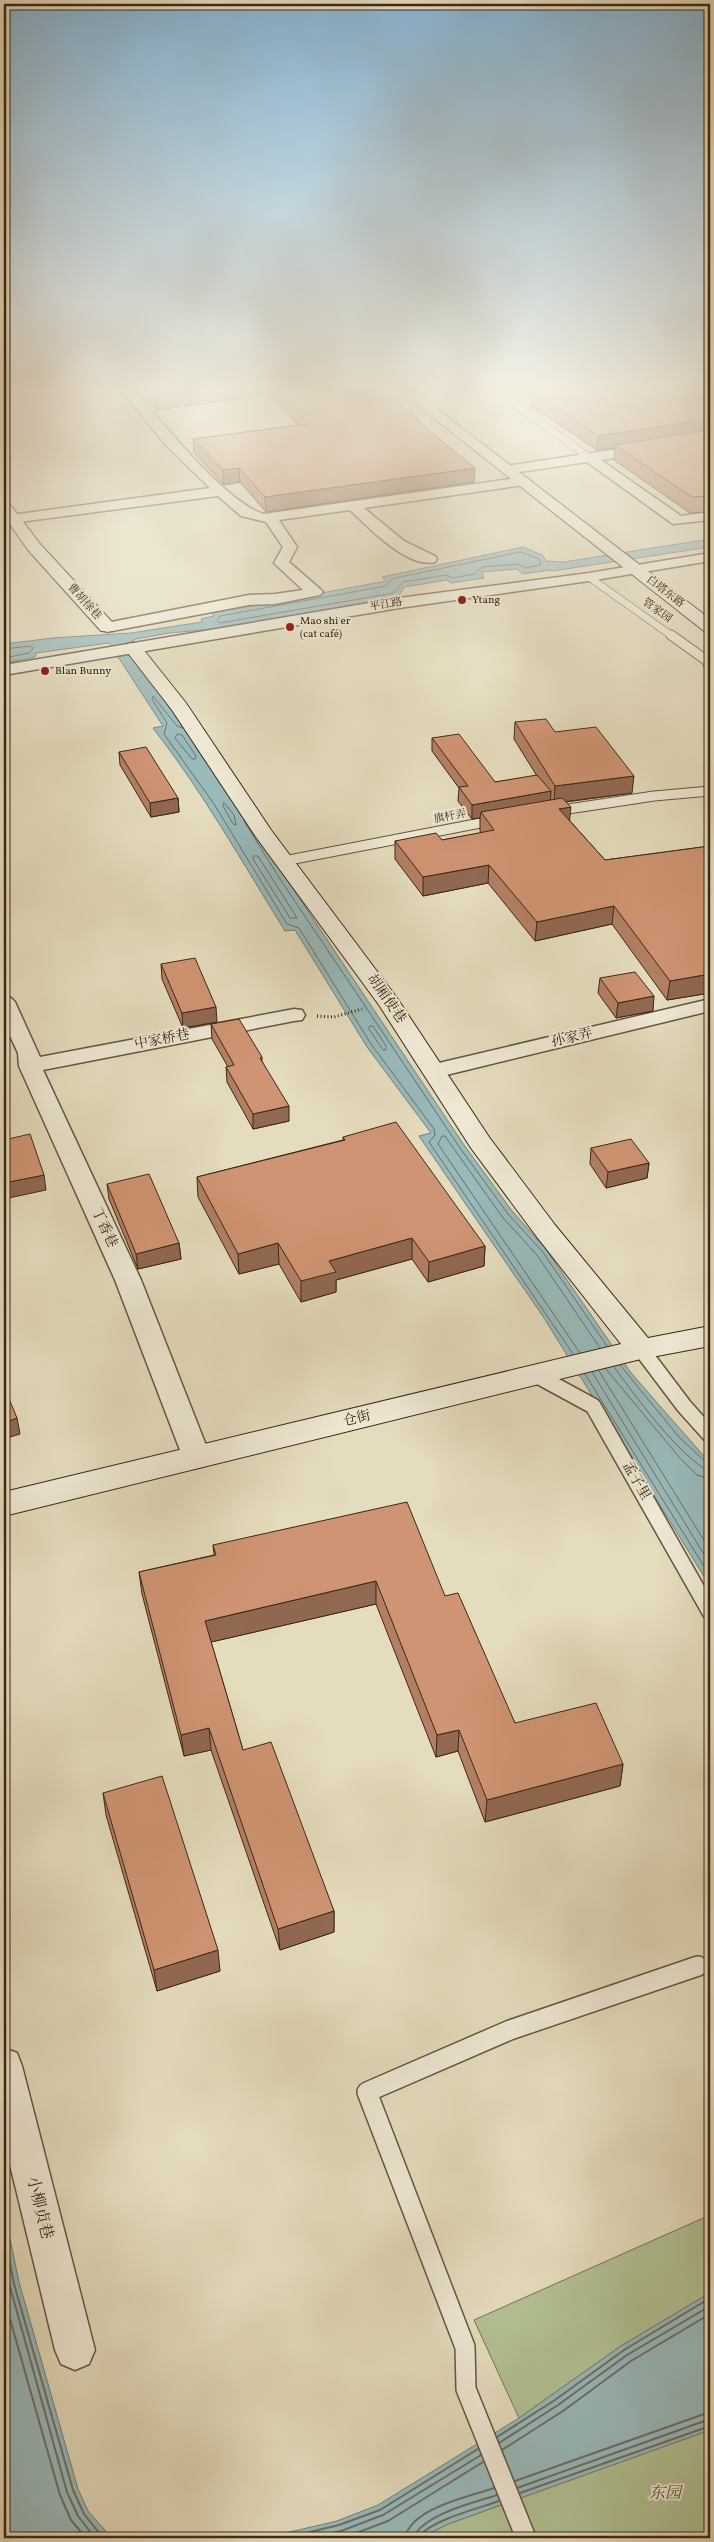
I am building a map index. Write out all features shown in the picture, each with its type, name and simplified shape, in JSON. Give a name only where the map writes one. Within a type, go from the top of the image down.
[{"type":"street","points":[[7,515],[55,510]]},
{"type":"street","points":[[242,510],[246,513],[264,518],[329,510]]},
{"type":"street","points":[[358,510],[397,545],[412,554],[430,560]]},
{"type":"street","name":"白塔东路","points":[[559,510],[710,627]]},
{"type":"street","points":[[662,510],[678,521],[710,516]]},
{"type":"street","name":"曹胡徐巷","points":[[7,515],[107,627]]},
{"type":"street","points":[[107,627],[249,600],[275,599],[315,592],[281,563],[290,547],[271,518]]},
{"type":"street","name":"平江路","points":[[4,670],[400,603],[588,576],[632,567],[710,557]]},
{"type":"street","name":"胡厢使巷","points":[[127,649],[178,707],[284,861],[389,1003],[480,1142],[635,1351]]},
{"type":"street","name":"丁香巷","points":[[4,1002],[30,1053],[30,1066],[128,1280],[197,1458]]},
{"type":"street","name":"孙家弄","points":[[434,1071],[710,1005]]},
{"type":"street","name":"中家桥巷","points":[[30,1066],[294,1015]]},
{"type":"street","name":"仓街","points":[[4,1504],[635,1351],[710,1336]]},
{"type":"street","name":"小柳贞巷","points":[[4,2066],[75,2350]]},
{"type":"lane","name":"管家园","points":[[588,576],[706,660],[710,667]]},
{"type":"lane","points":[[542,813],[654,796],[710,791]]},
{"type":"lane","name":"旗杆弄","points":[[284,861],[504,819]]},
{"type":"lane","points":[[635,1351],[710,1435]]},
{"type":"lane","name":"孟子里","points":[[543,1373],[593,1406],[710,1612]]},
{"type":"lane","points":[[526,2538],[466,2389],[465,2347],[367,2092],[510,2030],[698,1966]]},
{"type":"path","points":[[334,1016],[366,1008]]},
{"type":"green space","points":[[710,2215],[710,2293],[621,2346],[519,2418],[474,2320]]},
{"type":"green space","name":"东园","points":[[710,2430],[710,2538],[420,2538],[448,2524]]},
{"type":"water","points":[[710,539],[710,547],[553,571],[522,574],[518,569],[482,572],[484,578],[451,583],[447,580],[404,587],[398,597],[215,629],[169,633],[136,639],[126,645],[254,830],[464,1145],[512,1211],[545,1248],[631,1373],[710,1463],[710,1586],[544,1318],[419,1136],[431,1133],[367,1047],[295,930],[285,931],[189,777],[153,728],[163,726],[109,643],[36,653],[35,657],[4,663],[4,644],[53,638],[131,633],[202,622],[201,619],[214,616],[212,613],[387,581],[382,577],[523,547],[542,555],[546,561],[564,562]]},
{"type":"water","points":[[4,2210],[19,2282],[78,2489],[88,2511],[112,2538],[4,2538]]},
{"type":"water","points":[[710,2293],[710,2430],[448,2524],[420,2538],[264,2538],[337,2521],[378,2505],[519,2418],[621,2346]]},
{"type":"building","points":[[546,719],[555,732],[596,727],[634,776],[555,786],[515,722]]},
{"type":"building","points":[[459,734],[495,782],[537,775],[551,791],[472,805],[459,787],[468,786],[432,738]]},
{"type":"building","points":[[146,747],[178,798],[150,803],[119,752]]},
{"type":"building","points":[[562,798],[571,807],[559,809],[605,860],[710,846],[710,974],[670,981],[614,906],[537,922],[489,865],[423,877],[395,841],[436,833],[442,840],[494,830],[481,812]]},
{"type":"building","points":[[195,958],[216,1007],[182,1013],[161,964]]},
{"type":"building","points":[[635,972],[654,996],[618,1003],[600,978]]},
{"type":"building","points":[[239,1019],[289,1106],[253,1114],[226,1067],[234,1065],[211,1024]]},
{"type":"building","points":[[396,1122],[485,1246],[429,1262],[412,1238],[329,1261],[336,1272],[301,1281],[278,1243],[238,1254],[197,1177],[345,1140],[343,1137]]},
{"type":"building","points":[[30,1134],[44,1175],[4,1183],[4,1140]]},
{"type":"building","points":[[631,1139],[649,1163],[608,1172],[591,1148]]},
{"type":"building","points":[[149,1174],[179,1243],[136,1254],[107,1184]]},
{"type":"building","points":[[4,1387],[17,1418],[4,1423]]},
{"type":"building","points":[[407,1502],[445,1596],[458,1593],[515,1723],[596,1703],[623,1764],[487,1800],[459,1730],[437,1735],[376,1581],[205,1621],[243,1750],[271,1742],[334,1911],[278,1929],[209,1728],[181,1735],[139,1572],[216,1555],[213,1545]]},
{"type":"building","points":[[162,1776],[218,1950],[154,1970],[103,1793]]},
{"type":"place","name":"Ytang","points":[[462,600]]},
{"type":"place","name":"Mao shi er (cat café)","points":[[290,627]]},
{"type":"place","name":"Blan Bunny","points":[[45,671]]}]
